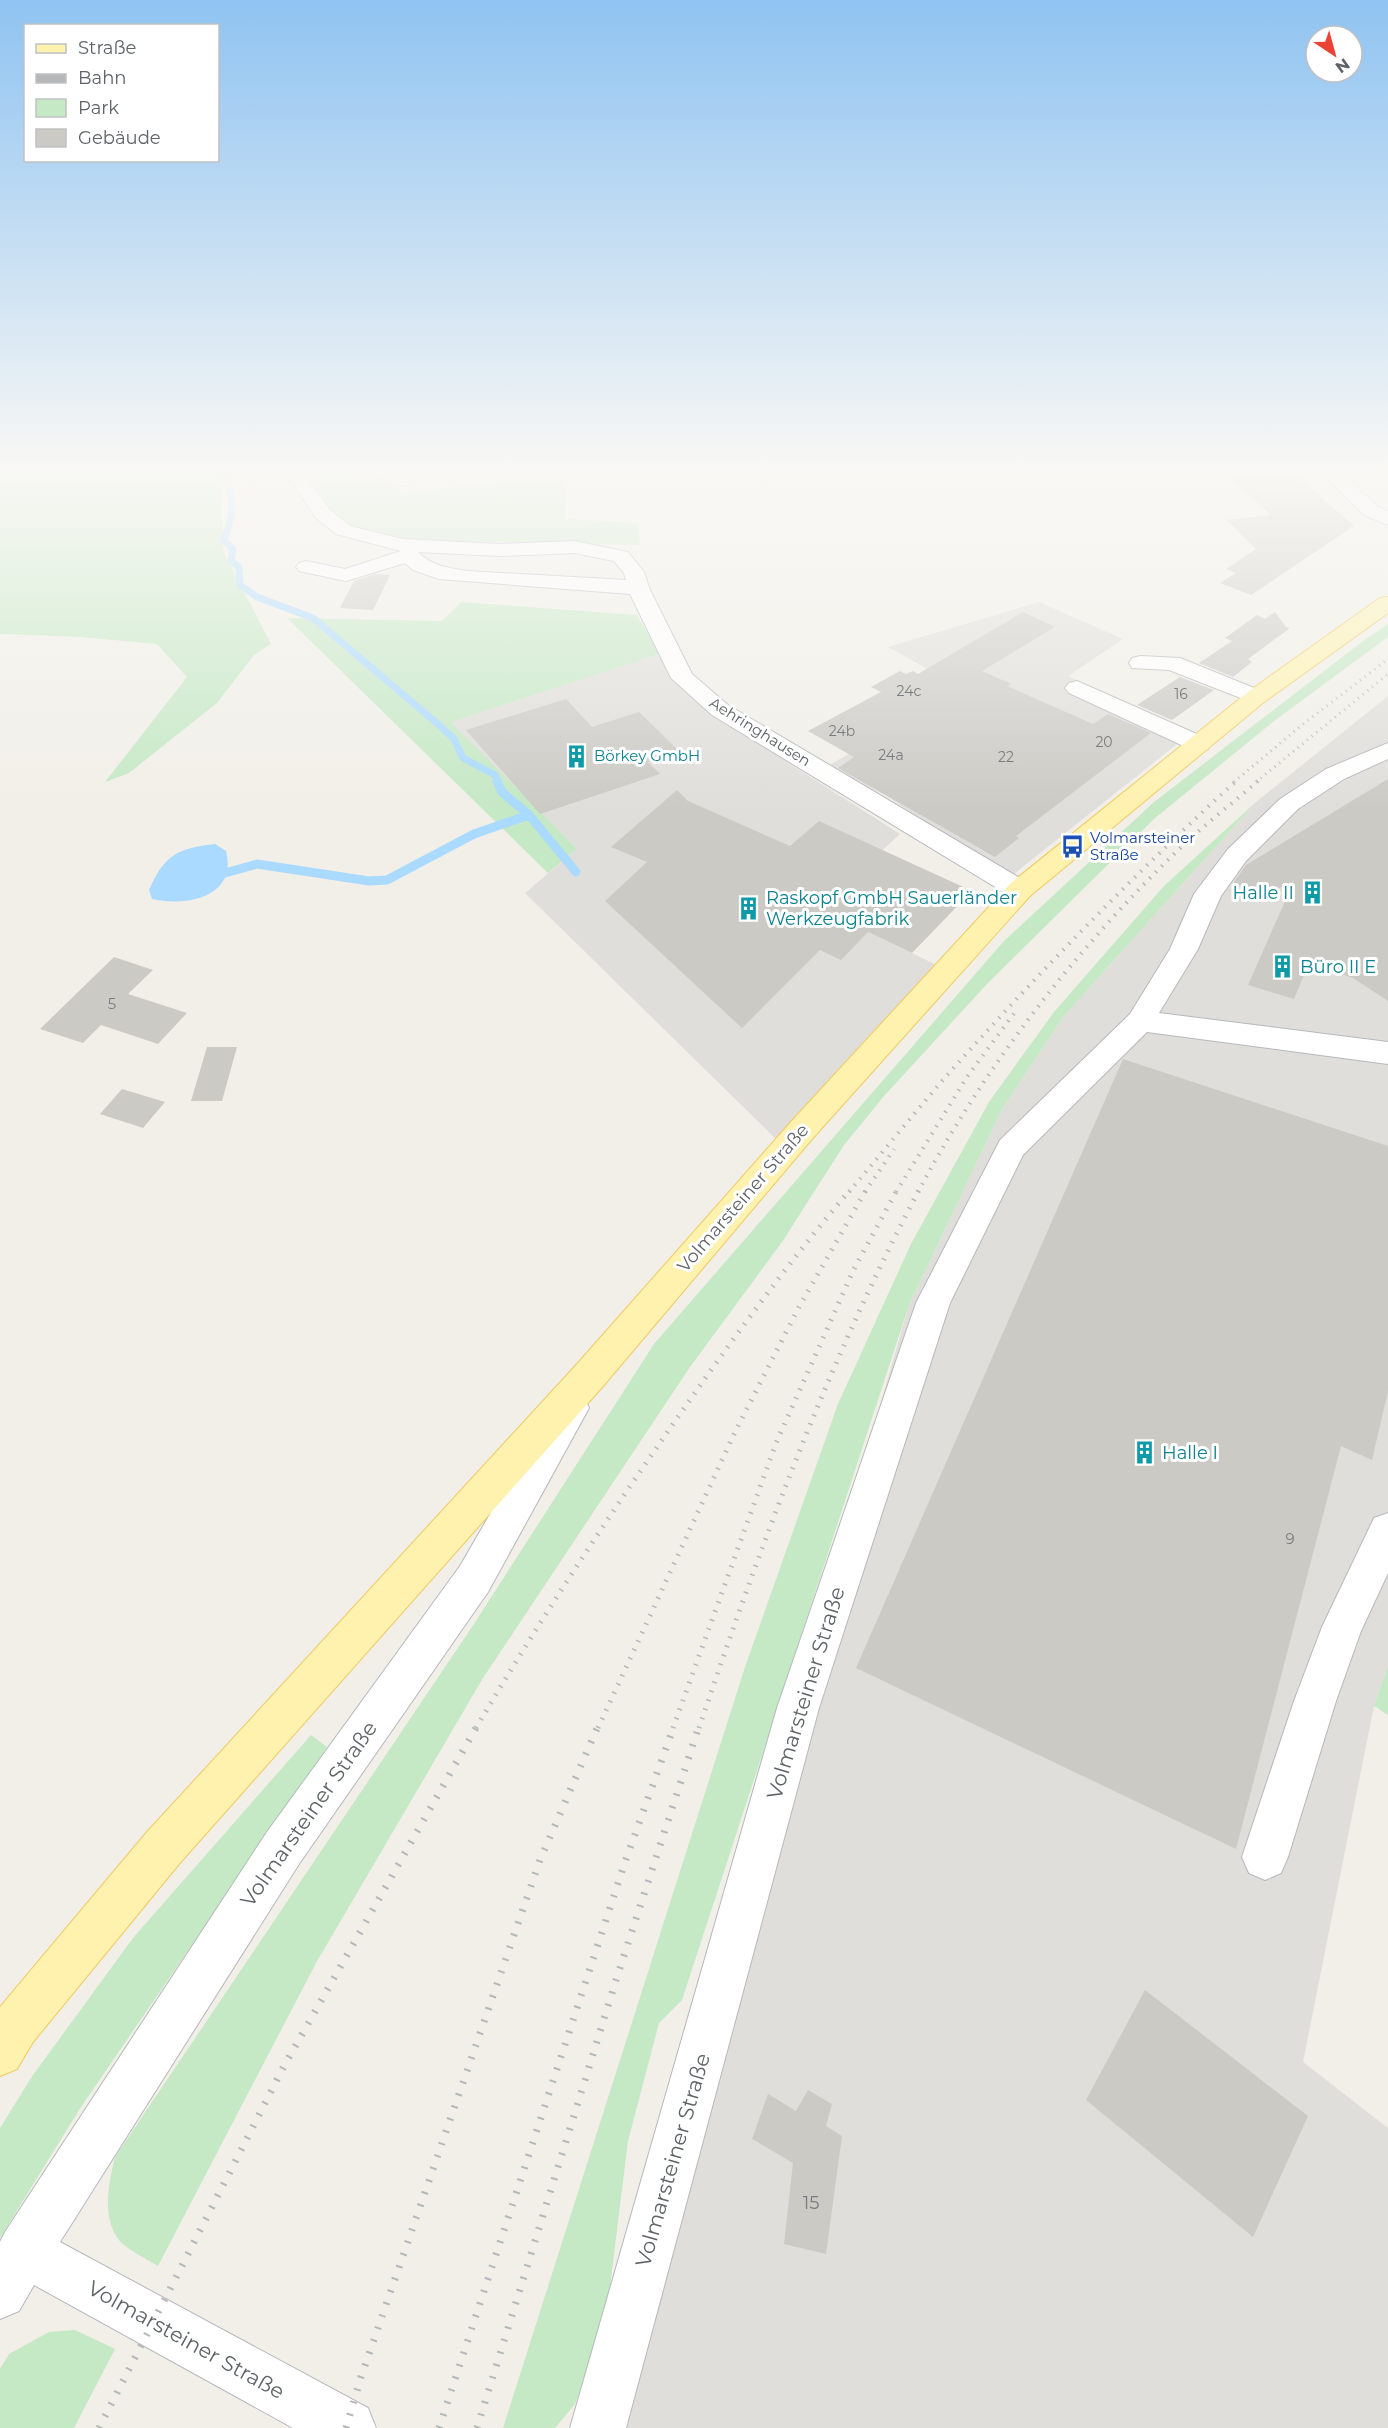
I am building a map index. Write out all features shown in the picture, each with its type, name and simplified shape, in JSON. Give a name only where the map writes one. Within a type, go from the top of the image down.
[{"type":"main road","name":"Volmarsteiner Straße","points":[[0,2052],[16,2025],[163,1848],[591,1374],[801,1131],[1020,890],[1256,697],[1388,603]]},
{"type":"street","points":[[561,582],[626,586],[639,590]]},
{"type":"street","name":"Aehringhausen","points":[[637,582],[682,678],[720,710],[1020,890]]},
{"type":"street","points":[[1140,663],[1172,663],[1256,697]]},
{"type":"street","points":[[1077,688],[1199,744]]},
{"type":"street","name":"Volmarsteiner Straße","points":[[598,2428],[798,1708],[933,1304],[1011,1148],[1140,1021],[1184,949],[1208,894],[1237,855],[1289,804],[1335,774],[1388,750]]},
{"type":"street","points":[[1140,1021],[1388,1053]]},
{"type":"street","name":"Volmarsteiner Straße","points":[[348,2428],[12,2271],[283,1848],[474,1579],[591,1374]]},
{"type":"street","points":[[1265,1857],[1315,1701],[1342,1627],[1388,1531]]},
{"type":"shaded area","points":[[1039,602],[1123,639],[1068,676],[1191,733],[1010,877],[885,795],[827,767],[958,686],[888,647]]},
{"type":"shaded area","points":[[660,654],[678,685],[730,726],[900,834],[855,876],[862,929],[947,970],[779,1142],[525,893],[577,849],[450,722]]},
{"type":"shaded area","points":[[1388,696],[1388,1666],[1374,1706],[1303,2062],[1388,2128],[1388,2428],[585,2428],[909,1305],[1001,1111],[1063,1017],[1256,802]]},
{"type":"green space","points":[[0,582],[239,582],[271,644],[254,655],[217,703],[129,773],[105,782],[187,677],[157,644],[81,637],[0,634]]},
{"type":"green space","points":[[461,602],[637,615],[660,654],[451,722],[577,849],[548,873],[287,618],[442,621]]},
{"type":"green space","points":[[1388,624],[1388,637],[1274,721],[1154,819],[987,984],[884,1096],[844,1145],[782,1242],[690,1367],[483,1678],[316,1963],[158,2266],[126,2247],[113,2231],[108,2210],[109,2188],[115,2157],[472,1627],[654,1344],[1004,941],[1154,802]]},
{"type":"green space","points":[[1256,802],[1063,1017],[1001,1111],[909,1305],[682,2000],[659,2023],[628,2141],[606,2319],[575,2404],[555,2428],[503,2428],[745,1667],[838,1404],[911,1244],[989,1102],[1054,1012],[1164,886]]},
{"type":"green space","points":[[1388,1666],[1388,1715],[1374,1706]]},
{"type":"green space","points":[[311,1735],[327,1747],[79,2110],[0,2238],[0,2128],[33,2075],[133,1938]]},
{"type":"green space","points":[[75,2330],[115,2349],[74,2428],[0,2428],[0,2369],[9,2354],[49,2332]]},
{"type":"water","points":[[215,844],[226,851],[228,867],[217,889],[194,899],[165,901],[152,899],[149,890],[167,861],[182,851]]},
{"type":"building","points":[[353,582],[386,582],[373,610],[340,608]]},
{"type":"building","points":[[1221,582],[1270,582],[1251,595]]},
{"type":"building","points":[[1023,612],[1055,627],[982,671],[1011,684],[1007,686],[1093,724],[1108,714],[1151,733],[1016,836],[1019,838],[995,857],[838,768],[854,757],[808,731],[881,692],[871,687],[900,671],[906,674],[913,671],[918,674]]},
{"type":"building","points":[[1275,612],[1286,627],[1290,628],[1248,659],[1252,662],[1233,677],[1199,663],[1232,641],[1225,638],[1257,615],[1265,619]]},
{"type":"building","points":[[1180,677],[1214,690],[1172,720],[1137,705]]},
{"type":"building","name":"Börkey GmbH","points":[[566,699],[592,727],[639,712],[679,751],[648,762],[660,774],[540,814],[466,730]]},
{"type":"building","name":"Halle II","points":[[1388,779],[1388,1001],[1353,978],[1309,963],[1294,999],[1248,985],[1294,881],[1259,898],[1234,882],[1246,865]]},
{"type":"building","name":"Raskopf GmbH Sauerländer Werkzeugfabrik","points":[[677,790],[688,801],[790,846],[819,821],[972,891],[912,953],[868,932],[841,960],[820,950],[742,1028],[605,901],[647,862],[611,847]]},
{"type":"building","points":[[114,957],[153,970],[128,994],[187,1013],[158,1044],[101,1025],[83,1043],[40,1029]]},
{"type":"building","points":[[207,1047],[237,1047],[222,1101],[191,1101]]},
{"type":"building","name":"Halle I","points":[[1123,1059],[1388,1146],[1388,1391],[1372,1460],[1341,1446],[1236,1849],[856,1668]]},
{"type":"building","points":[[122,1089],[165,1102],[143,1128],[100,1114]]},
{"type":"building","points":[[1145,1990],[1308,2116],[1253,2237],[1086,2100]]},
{"type":"building","points":[[808,2090],[832,2104],[826,2126],[842,2136],[826,2254],[784,2244],[793,2163],[752,2139],[768,2094],[796,2111]]},
{"type":"waterway","points":[[240,582],[240,585],[257,597],[313,618],[439,725],[454,739],[463,758],[495,775],[498,782]]},
{"type":"waterway","points":[[497,781],[502,792],[529,815]]},
{"type":"waterway","points":[[225,873],[257,864],[369,881],[387,880],[474,834],[529,815]]},
{"type":"waterway","points":[[529,815],[576,872]]},
{"type":"railway","points":[[1234,782],[1302,725],[1388,659]]},
{"type":"railway","points":[[1256,782],[1388,674]]},
{"type":"railway","points":[[849,1192],[952,1070],[1032,983],[1132,880],[1236,781]]},
{"type":"railway","points":[[918,1192],[971,1101],[1032,1014],[1065,973],[1099,932],[1172,856],[1258,781]]},
{"type":"railway","points":[[896,1192],[967,1077],[1015,1012]]},
{"type":"railway","points":[[865,1192],[894,1149]]},
{"type":"railway","points":[[476,1728],[567,1581],[664,1437],[754,1311],[850,1190]]},
{"type":"railway","points":[[598,1728],[735,1432],[799,1307],[866,1190]]},
{"type":"railway","points":[[673,1728],[776,1443],[854,1269],[897,1190]]},
{"type":"railway","points":[[699,1728],[798,1454],[855,1321],[919,1190]]},
{"type":"railway","points":[[99,2428],[284,2066],[477,1726]]},
{"type":"railway","points":[[346,2428],[361,2377],[540,1860],[598,1726]]},
{"type":"railway","points":[[439,2428],[625,1862],[674,1726]]},
{"type":"railway","points":[[477,2428],[616,1980],[699,1726]]},
{"type":"place","name":"Börkey GmbH","points":[[576,756]]},
{"type":"place","name":"Volmarsteiner Straße","points":[[1072,847]]},
{"type":"place","name":"Halle II","points":[[1312,893]]},
{"type":"place","name":"Raskopf GmbH Sauerländer Werkzeugfabrik","points":[[748,908]]},
{"type":"place","name":"Büro II E","points":[[1282,967]]},
{"type":"place","name":"Halle I","points":[[1144,1453]]}]
